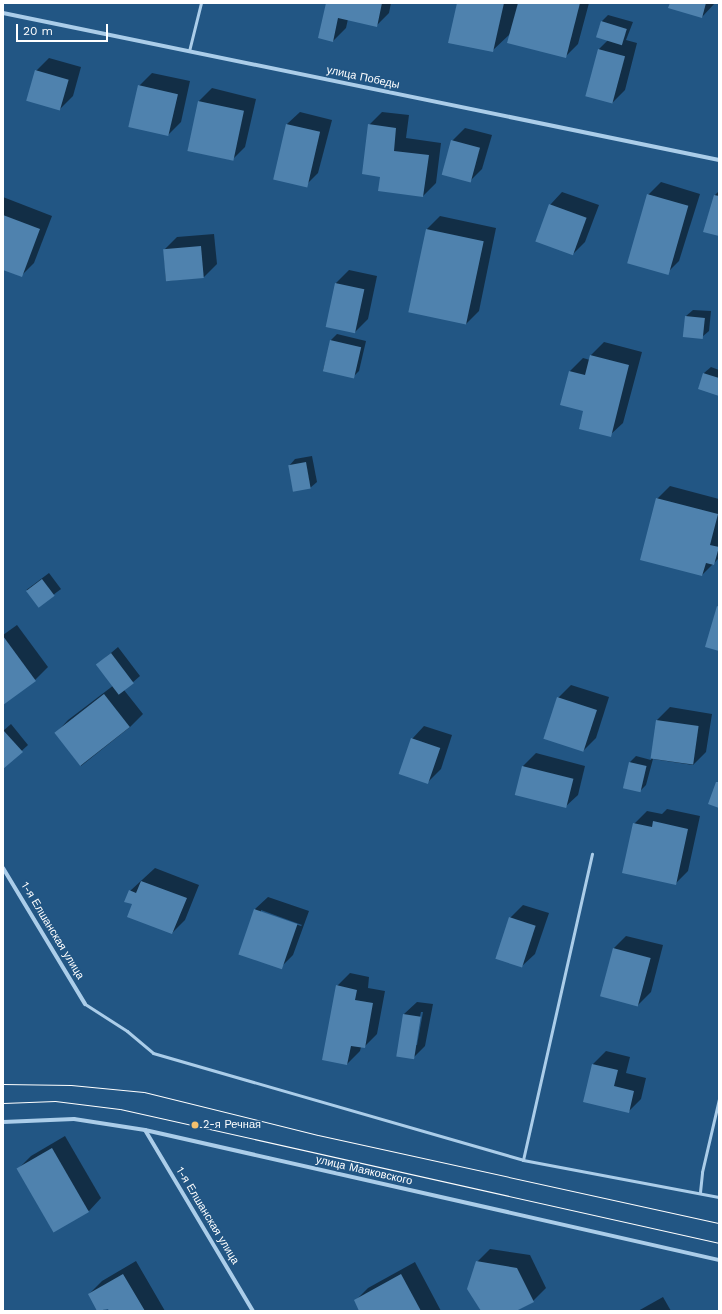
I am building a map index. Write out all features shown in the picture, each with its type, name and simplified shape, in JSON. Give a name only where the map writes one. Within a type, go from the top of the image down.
[{"type":"street","name":"улица Победы","points":[[3,13],[719,160]]},
{"type":"street","name":"1-я Елшанская улица","points":[[3,868],[85,1004]]},
{"type":"street","name":"улица Маяковского","points":[[3,1122],[74,1119],[145,1130],[719,1260]]},
{"type":"street","name":"1-я Елшанская улица","points":[[145,1130],[253,1311]]},
{"type":"lane","points":[[189,51],[201,3]]},
{"type":"lane","points":[[523,1160],[592,854]]},
{"type":"lane","points":[[85,1004],[126,1030],[153,1053],[523,1160],[700,1192],[719,1197]]},
{"type":"lane","points":[[700,1192],[702,1172],[719,1099]]},
{"type":"building","points":[[326,3],[382,3],[377,27],[338,18],[333,42],[318,38]]},
{"type":"building","points":[[457,3],[504,3],[493,52],[448,43]]},
{"type":"building","points":[[518,3],[580,3],[566,58],[507,43]]},
{"type":"building","points":[[670,3],[706,3],[702,18],[668,8]]},
{"type":"building","points":[[601,21],[627,29],[622,45],[596,37]]},
{"type":"building","points":[[598,49],[625,56],[612,104],[585,96]]},
{"type":"building","points":[[35,70],[69,80],[60,110],[26,101]]},
{"type":"building","points":[[138,85],[178,94],[168,136],[128,127]]},
{"type":"building","points":[[198,101],[244,111],[233,161],[187,151]]},
{"type":"building","points":[[286,124],[320,132],[307,187],[273,180]]},
{"type":"building","points":[[368,124],[396,128],[394,151],[429,155],[423,197],[378,191],[380,177],[362,174]]},
{"type":"building","points":[[451,140],[480,148],[471,183],[442,175]]},
{"type":"building","points":[[647,194],[688,206],[668,275],[627,263]]},
{"type":"building","points":[[714,195],[719,196],[719,236],[703,232]]},
{"type":"building","points":[[549,204],[587,218],[573,255],[535,242]]},
{"type":"building","points":[[3,215],[40,229],[22,277],[3,270]]},
{"type":"building","points":[[426,229],[484,241],[466,324],[408,312]]},
{"type":"building","points":[[201,246],[204,278],[166,281],[163,249]]},
{"type":"building","points":[[335,283],[364,289],[355,333],[326,327]]},
{"type":"building","points":[[685,316],[705,318],[703,339],[683,337]]},
{"type":"building","points":[[330,340],[361,347],[354,378],[323,371]]},
{"type":"building","points":[[590,355],[629,365],[611,437],[579,429],[583,411],[560,405],[569,371],[585,375]]},
{"type":"building","points":[[703,373],[719,378],[719,396],[698,389]]},
{"type":"building","points":[[306,462],[311,489],[293,492],[288,465]]},
{"type":"building","points":[[656,498],[718,514],[710,545],[719,547],[714,565],[706,563],[702,576],[640,560]]},
{"type":"building","points":[[42,579],[55,596],[39,608],[26,591]]},
{"type":"building","points":[[717,606],[719,607],[719,651],[705,647]]},
{"type":"building","points":[[3,636],[36,681],[3,705]]},
{"type":"building","points":[[111,653],[134,683],[119,695],[96,664]]},
{"type":"building","points":[[104,694],[130,727],[80,766],[54,733]]},
{"type":"building","points":[[557,697],[597,710],[583,752],[543,739]]},
{"type":"building","points":[[656,720],[699,726],[693,765],[651,759]]},
{"type":"building","points":[[3,730],[23,752],[3,769]]},
{"type":"building","points":[[411,738],[440,748],[428,784],[399,774]]},
{"type":"building","points":[[629,762],[647,766],[640,792],[623,788]]},
{"type":"building","points":[[522,766],[573,779],[566,808],[515,795]]},
{"type":"building","points":[[716,782],[719,782],[719,808],[708,804]]},
{"type":"building","points":[[653,821],[688,829],[676,885],[622,873],[633,823],[652,827]]},
{"type":"building","points":[[141,881],[187,898],[172,934],[127,917],[132,904],[124,902],[129,890],[136,893]]},
{"type":"building","points":[[254,909],[297,924],[282,969],[238,954]]},
{"type":"building","points":[[509,917],[536,926],[522,967],[495,959]]},
{"type":"building","points":[[613,948],[651,958],[638,1006],[600,996]]},
{"type":"building","points":[[336,985],[357,990],[355,1000],[373,1003],[365,1048],[351,1046],[347,1065],[322,1060]]},
{"type":"building","points":[[403,1014],[421,1017],[414,1059],[396,1056]]},
{"type":"building","points":[[592,1064],[618,1070],[614,1086],[634,1091],[629,1113],[583,1102]]},
{"type":"building","points":[[52,1148],[89,1212],[53,1233],[16,1168]]},
{"type":"building","points":[[476,1261],[517,1268],[534,1302],[516,1311],[481,1311],[467,1289]]},
{"type":"building","points":[[123,1274],[145,1311],[109,1311],[108,1309],[97,1311],[88,1294]]},
{"type":"building","points":[[401,1274],[421,1311],[359,1311],[354,1300]]},
{"type":"tram line","points":[[3,1084],[71,1085],[144,1092],[318,1135],[719,1223]]},
{"type":"tram line","points":[[3,1103],[55,1101],[120,1109],[719,1243]]},
{"type":"place","name":"2-я Речная","points":[[195,1125]]}]
